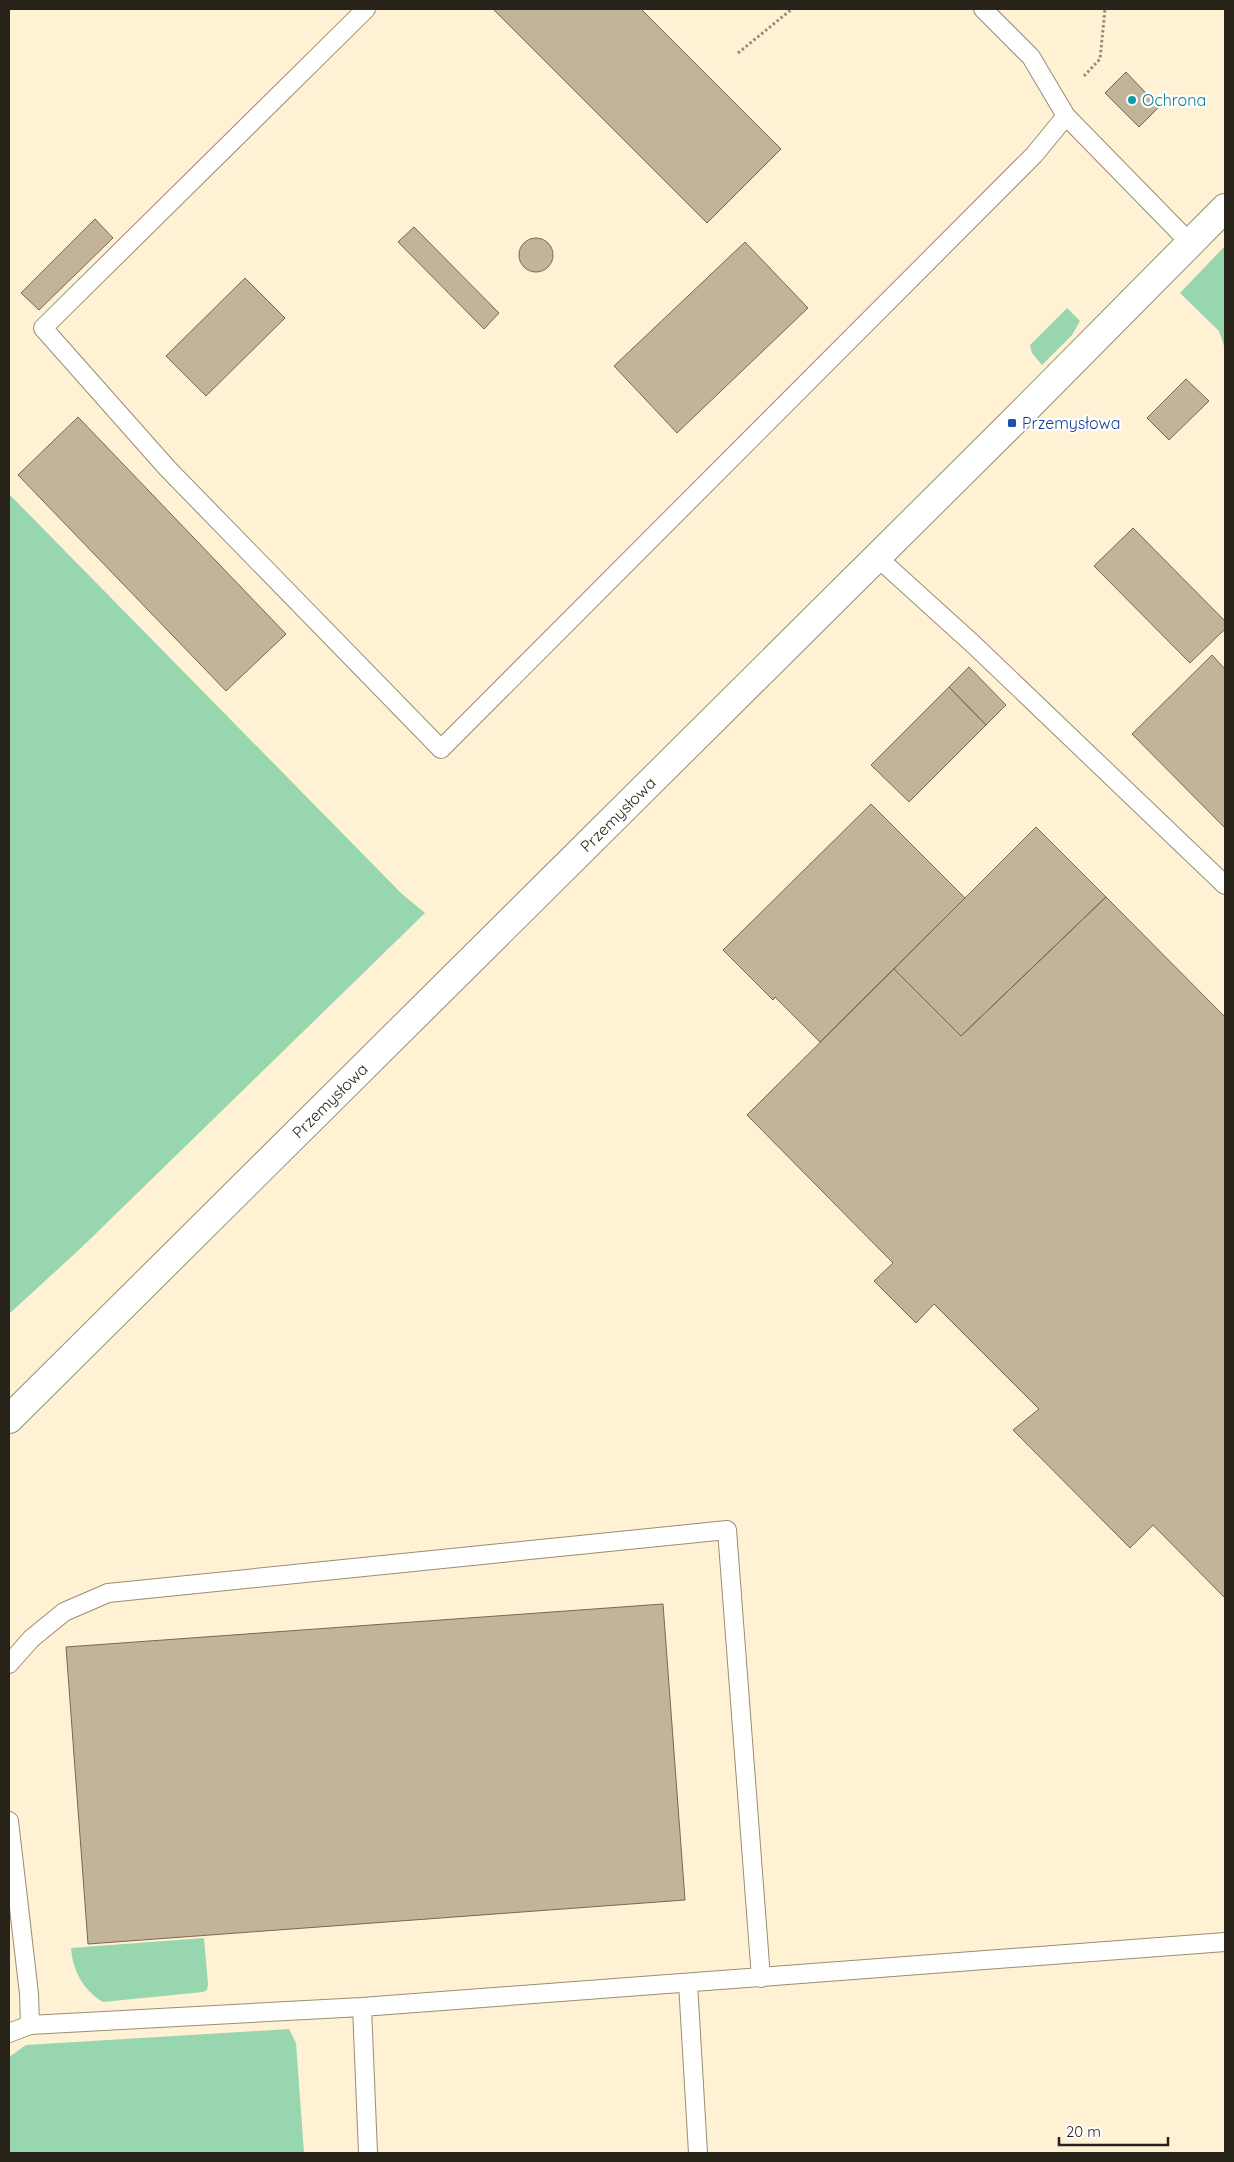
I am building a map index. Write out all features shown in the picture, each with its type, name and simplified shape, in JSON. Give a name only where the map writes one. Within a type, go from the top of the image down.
[{"type":"street","name":"Przemysłowa","points":[[9,1420],[878,557],[1225,208]]},
{"type":"lane","points":[[366,9],[42,328],[168,469],[441,749],[1034,155],[1066,116]]},
{"type":"lane","points":[[983,9],[1031,57],[1066,116],[1190,244]]},
{"type":"lane","points":[[878,557],[973,644],[1225,885]]},
{"type":"lane","points":[[9,1664],[31,1639],[64,1612],[108,1593],[727,1530],[761,1978]]},
{"type":"lane","points":[[9,1822],[29,1994],[30,2025]]},
{"type":"lane","points":[[9,2033],[30,2025],[362,2007],[1225,1942]]},
{"type":"lane","points":[[688,1983],[698,2153]]},
{"type":"lane","points":[[362,2007],[368,2153]]},
{"type":"path","points":[[738,53],[792,9]]},
{"type":"path","points":[[1084,76],[1100,60],[1106,9]]},
{"type":"green space","points":[[1225,246],[1225,349],[1219,331],[1180,293]]},
{"type":"green space","points":[[1067,308],[1080,321],[1072,335],[1042,365],[1032,353],[1030,345]]},
{"type":"green space","points":[[9,494],[402,894],[425,913],[82,1247],[9,1314]]},
{"type":"green space","points":[[204,1938],[207,1990],[203,1992],[103,2002],[90,1992],[80,1979],[74,1964],[71,1948]]},
{"type":"green space","points":[[289,2029],[296,2043],[304,2153],[9,2153],[9,2057],[26,2045]]},
{"type":"building","points":[[493,9],[641,9],[781,149],[707,223]]},
{"type":"building","name":"Ochrona","points":[[1126,72],[1159,107],[1139,127],[1105,93]]},
{"type":"building","points":[[95,219],[113,238],[39,310],[21,293]]},
{"type":"building","points":[[414,227],[499,313],[484,329],[398,242]]},
{"type":"building","points":[[536,238],[548,243],[553,255],[548,267],[536,272],[524,267],[519,255],[524,243]]},
{"type":"building","points":[[745,242],[808,308],[677,433],[614,366]]},
{"type":"building","points":[[245,278],[285,318],[206,396],[166,356]]},
{"type":"building","points":[[1186,379],[1209,401],[1169,440],[1147,418]]},
{"type":"building","points":[[78,417],[286,634],[226,691],[18,475]]},
{"type":"building","points":[[1133,528],[1225,621],[1225,629],[1190,663],[1094,566]]},
{"type":"building","points":[[1212,655],[1225,669],[1225,828],[1132,734]]},
{"type":"building","points":[[969,667],[1006,705],[986,725],[949,687]]},
{"type":"building","points":[[949,687],[986,725],[909,802],[871,765]]},
{"type":"building","points":[[871,804],[965,898],[820,1042],[775,997],[773,1000],[723,950]]},
{"type":"building","points":[[1036,827],[1106,897],[961,1036],[894,969]]},
{"type":"building","points":[[1106,897],[1225,1017],[1225,1598],[1153,1525],[1130,1548],[1013,1430],[1039,1409],[934,1304],[916,1323],[874,1281],[893,1263],[747,1115],[894,969],[961,1036]]},
{"type":"building","points":[[663,1604],[685,1900],[88,1944],[66,1647]]},
{"type":"place","name":"Ochrona","points":[[1132,100]]},
{"type":"place","name":"Przemysłowa","points":[[1012,423]]}]
